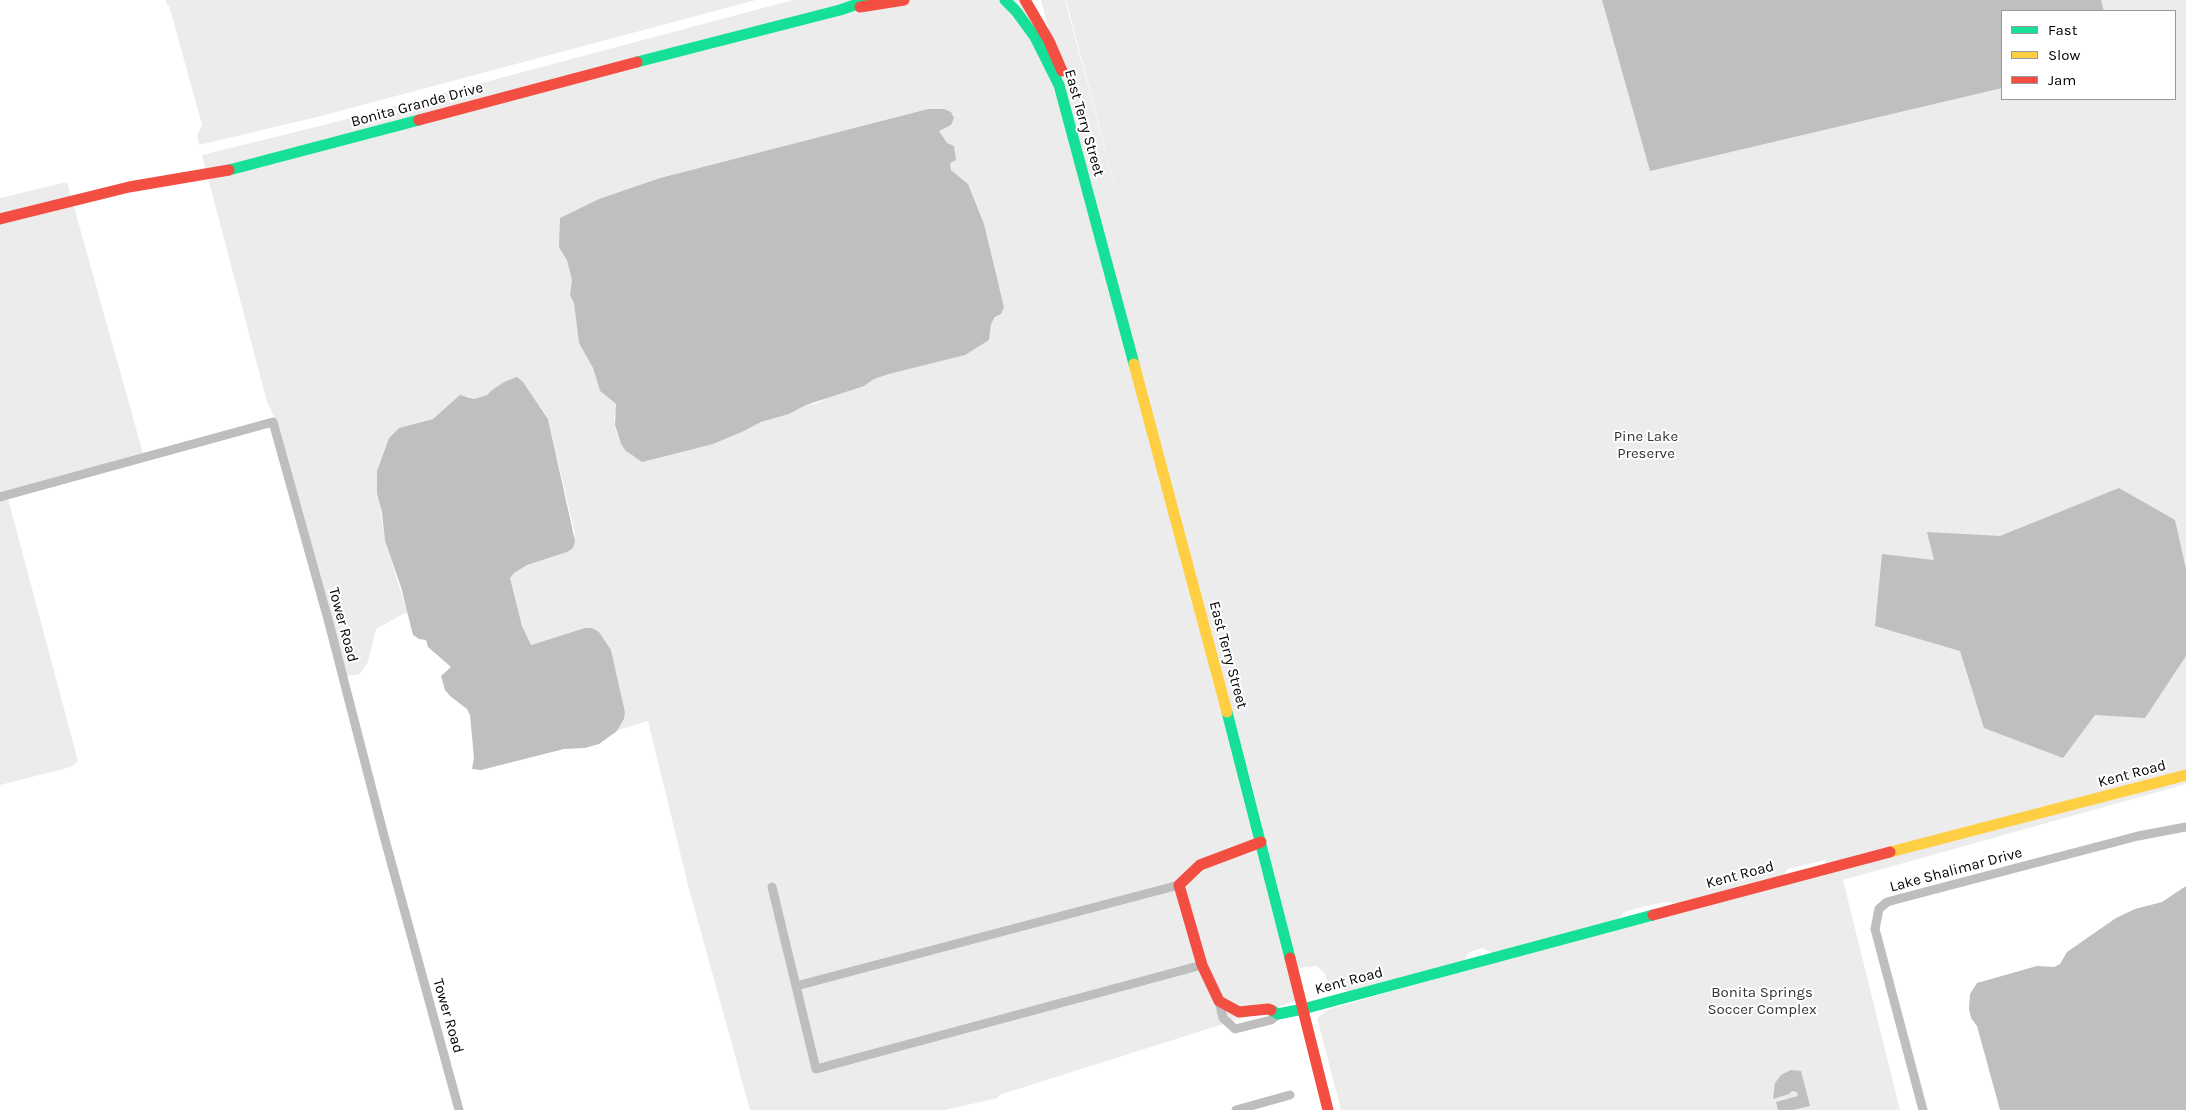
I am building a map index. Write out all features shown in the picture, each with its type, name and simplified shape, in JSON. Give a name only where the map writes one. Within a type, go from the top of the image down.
[{"type":"street","name":"Bonita Grande Drive","points":[[840,10],[869,0]]},
{"type":"street","name":"Bonita Grande Drive","points":[[0,219],[129,187],[224,172],[738,35],[840,10],[904,0]]},
{"type":"street","name":"East Terry Street","points":[[1005,0],[1016,11],[1035,37],[1059,85],[1260,842],[1328,1110]]},
{"type":"street","name":"East Terry Street","points":[[1025,0],[1049,41],[1066,78],[1076,118],[1093,210]]},
{"type":"street","name":"Tower Road","points":[[0,497],[273,422],[329,622],[381,827],[459,1110]]},
{"type":"street","name":"Kent Road","points":[[1232,1008],[1238,1012],[1268,1009],[1278,1014],[1303,1010],[1728,894],[2186,775]]},
{"type":"street","name":"Lake Shalimar Drive","points":[[1923,1110],[1875,929],[1879,909],[1888,902],[1898,899],[2138,836],[2186,827]]},
{"type":"street","points":[[796,986],[1179,885],[1200,865],[1260,842]]},
{"type":"street","points":[[1179,885],[1202,965],[1219,1001],[1225,1020],[1235,1028],[1271,1020],[1278,1014]]},
{"type":"street","points":[[772,887],[816,1069],[1202,965]]},
{"type":"street","points":[[1219,1001],[1232,1008],[1225,1020]]},
{"type":"street","points":[[1236,1110],[1251,1108],[1290,1096]]},
{"type":"green space","points":[[166,0],[756,0],[321,116],[199,145],[197,136],[202,125]]},
{"type":"green space","points":[[793,0],[1030,0],[1132,374],[1242,788],[1296,1001],[999,1095],[998,1098],[945,1110],[750,1110],[688,885],[648,721],[618,730],[624,719],[625,712],[611,650],[599,632],[585,628],[531,645],[522,626],[510,578],[514,573],[527,565],[567,552],[575,534],[548,418],[523,382],[504,382],[487,395],[474,399],[468,396],[433,419],[399,428],[389,438],[377,471],[377,486],[385,541],[408,614],[405,613],[376,629],[368,662],[360,674],[346,676],[275,419],[267,402],[202,155],[324,125]],"holes":[[[928,109],[944,109],[951,112],[951,125],[938,131],[955,153],[955,157],[949,163],[951,170],[968,184],[984,224],[1004,307],[991,324],[989,340],[959,356],[874,379],[864,386],[837,393],[818,403],[806,405],[789,414],[761,422],[713,444],[637,458],[631,455],[621,444],[616,431],[614,417],[617,411],[616,404],[600,391],[593,368],[579,343],[574,303],[570,295],[572,280],[567,260],[573,211],[660,178]]]},
{"type":"green space","name":"Pine Lake Preserve","points":[[1041,0],[1065,0],[1129,240],[1066,0],[2186,0],[2186,784],[1843,880],[1900,1110],[1341,1110],[1317,1018],[1329,1009],[1827,869],[1825,860],[1788,869],[1778,882],[1686,906],[1669,902],[1654,904],[1624,912],[1616,922],[1496,956],[1483,948],[1469,952],[1463,962],[1349,993],[1340,986],[1329,989],[1325,973],[1316,966],[1298,968],[1252,785]]},
{"type":"green space","points":[[67,182],[144,457],[6,491],[78,761],[71,767],[0,785],[0,198]]},
{"type":"shaded area","points":[[1602,0],[2101,0],[2104,10],[2001,10],[2001,88],[1650,171]]},
{"type":"shaded area","points":[[928,109],[944,109],[951,112],[954,118],[951,125],[939,131],[947,143],[954,146],[956,160],[950,163],[951,170],[968,184],[984,224],[1004,307],[1001,314],[995,317],[991,324],[989,340],[965,355],[874,379],[864,386],[806,405],[789,414],[761,422],[713,444],[642,462],[626,451],[621,444],[615,425],[616,404],[600,391],[593,368],[579,343],[574,303],[570,295],[572,280],[567,260],[559,247],[560,218],[599,199],[660,178]]},
{"type":"shaded area","points":[[517,377],[523,382],[548,419],[575,541],[573,548],[567,552],[527,565],[514,573],[510,578],[522,626],[531,645],[585,628],[592,628],[599,632],[611,650],[625,712],[624,719],[617,731],[599,744],[585,748],[564,749],[481,770],[472,769],[474,758],[470,715],[467,709],[445,690],[441,676],[451,667],[428,647],[426,640],[419,639],[413,635],[401,587],[385,541],[382,513],[377,493],[377,471],[389,438],[399,428],[433,419],[460,395],[474,399],[487,395],[504,382]]},
{"type":"shaded area","points":[[2119,488],[2175,520],[2186,569],[2186,656],[2145,718],[2095,715],[2063,758],[1984,728],[1960,651],[1875,626],[1882,554],[1934,560],[1927,532],[2000,536]]},
{"type":"shaded area","points":[[2186,886],[2186,1110],[2000,1110],[1977,1026],[1971,1018],[1969,1009],[1970,994],[1977,983],[2037,966],[2054,967],[2060,964],[2067,952],[2116,918],[2135,909],[2162,902]]},
{"type":"shaded area","points":[[1791,1070],[1801,1071],[1810,1106],[1793,1110],[1778,1110],[1776,1102],[1798,1096],[1797,1092],[1792,1091],[1789,1094],[1773,1099],[1775,1083],[1781,1075]]},
{"type":"traffic: fast","points":[[637,62],[840,10],[869,0]]},
{"type":"traffic: fast","points":[[1005,0],[1016,11],[1035,37],[1059,85],[1134,364]]},
{"type":"traffic: fast","points":[[229,170],[419,120]]},
{"type":"traffic: fast","points":[[1227,712],[1290,958]]},
{"type":"traffic: fast","points":[[1271,1010],[1278,1014],[1303,1009],[1653,915]]},
{"type":"traffic: slow","points":[[1134,364],[1227,712]]},
{"type":"traffic: slow","points":[[1890,852],[2186,775]]},
{"type":"traffic: jam","points":[[860,7],[904,0]]},
{"type":"traffic: jam","points":[[1025,0],[1049,41],[1062,71]]},
{"type":"traffic: jam","points":[[419,120],[637,62]]},
{"type":"traffic: jam","points":[[0,219],[129,187],[229,170]]},
{"type":"traffic: jam","points":[[1261,842],[1200,865],[1179,885],[1202,965],[1219,1001],[1239,1012],[1271,1010]]},
{"type":"traffic: jam","points":[[1653,915],[1890,852]]},
{"type":"traffic: jam","points":[[1290,958],[1328,1110]]},
{"type":"park label","name":"Bonita Springs Soccer Complex","points":[[1762,1002]]}]
